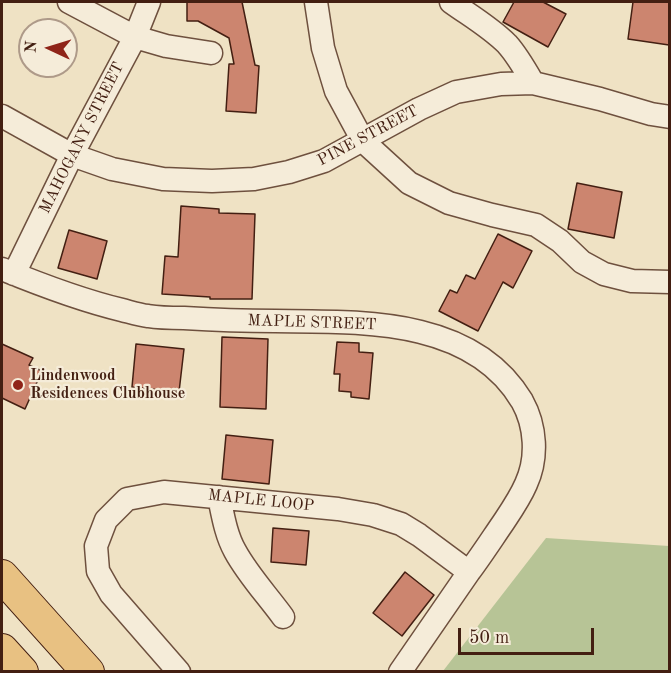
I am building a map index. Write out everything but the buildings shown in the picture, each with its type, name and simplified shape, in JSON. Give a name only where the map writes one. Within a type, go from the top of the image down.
[{"type":"highway","points":[[2,576],[88,672]]},
{"type":"highway","points":[[2,650],[22,672]]},
{"type":"street","points":[[69,2],[135,37],[166,46],[211,53]]},
{"type":"street","name":"MAHOGANY STREET","points":[[8,271],[135,37],[148,2]]},
{"type":"street","points":[[316,2],[323,48],[336,91],[363,141],[409,183],[449,203],[536,225],[560,241],[582,262],[604,274],[632,281],[669,282]]},
{"type":"street","points":[[451,2],[507,44],[522,64],[532,83]]},
{"type":"street","name":"PINE STREET","points":[[2,116],[72,155],[112,169],[163,179],[212,181],[254,178],[289,172],[324,162],[419,109],[456,92],[501,84],[532,83],[669,117]]},
{"type":"street","name":"MAPLE STREET","points":[[8,271],[94,304],[148,316],[271,321],[343,321],[389,325],[456,343],[489,363],[513,386],[527,411],[533,434],[534,460],[526,484],[515,505],[470,572]]},
{"type":"street","name":"MAPLE LOOP","points":[[179,672],[111,594],[98,571],[96,546],[106,520],[127,499],[164,492],[338,509],[373,515],[401,524],[470,572]]},
{"type":"street","points":[[219,497],[224,524],[234,550],[283,616]]},
{"type":"street","points":[[400,672],[470,572]]},
{"type":"green space","points":[[546,538],[669,546],[669,671],[443,671]]},
{"type":"place","name":"Lindenwood Residences Clubhouse","points":[[18,385]]}]
